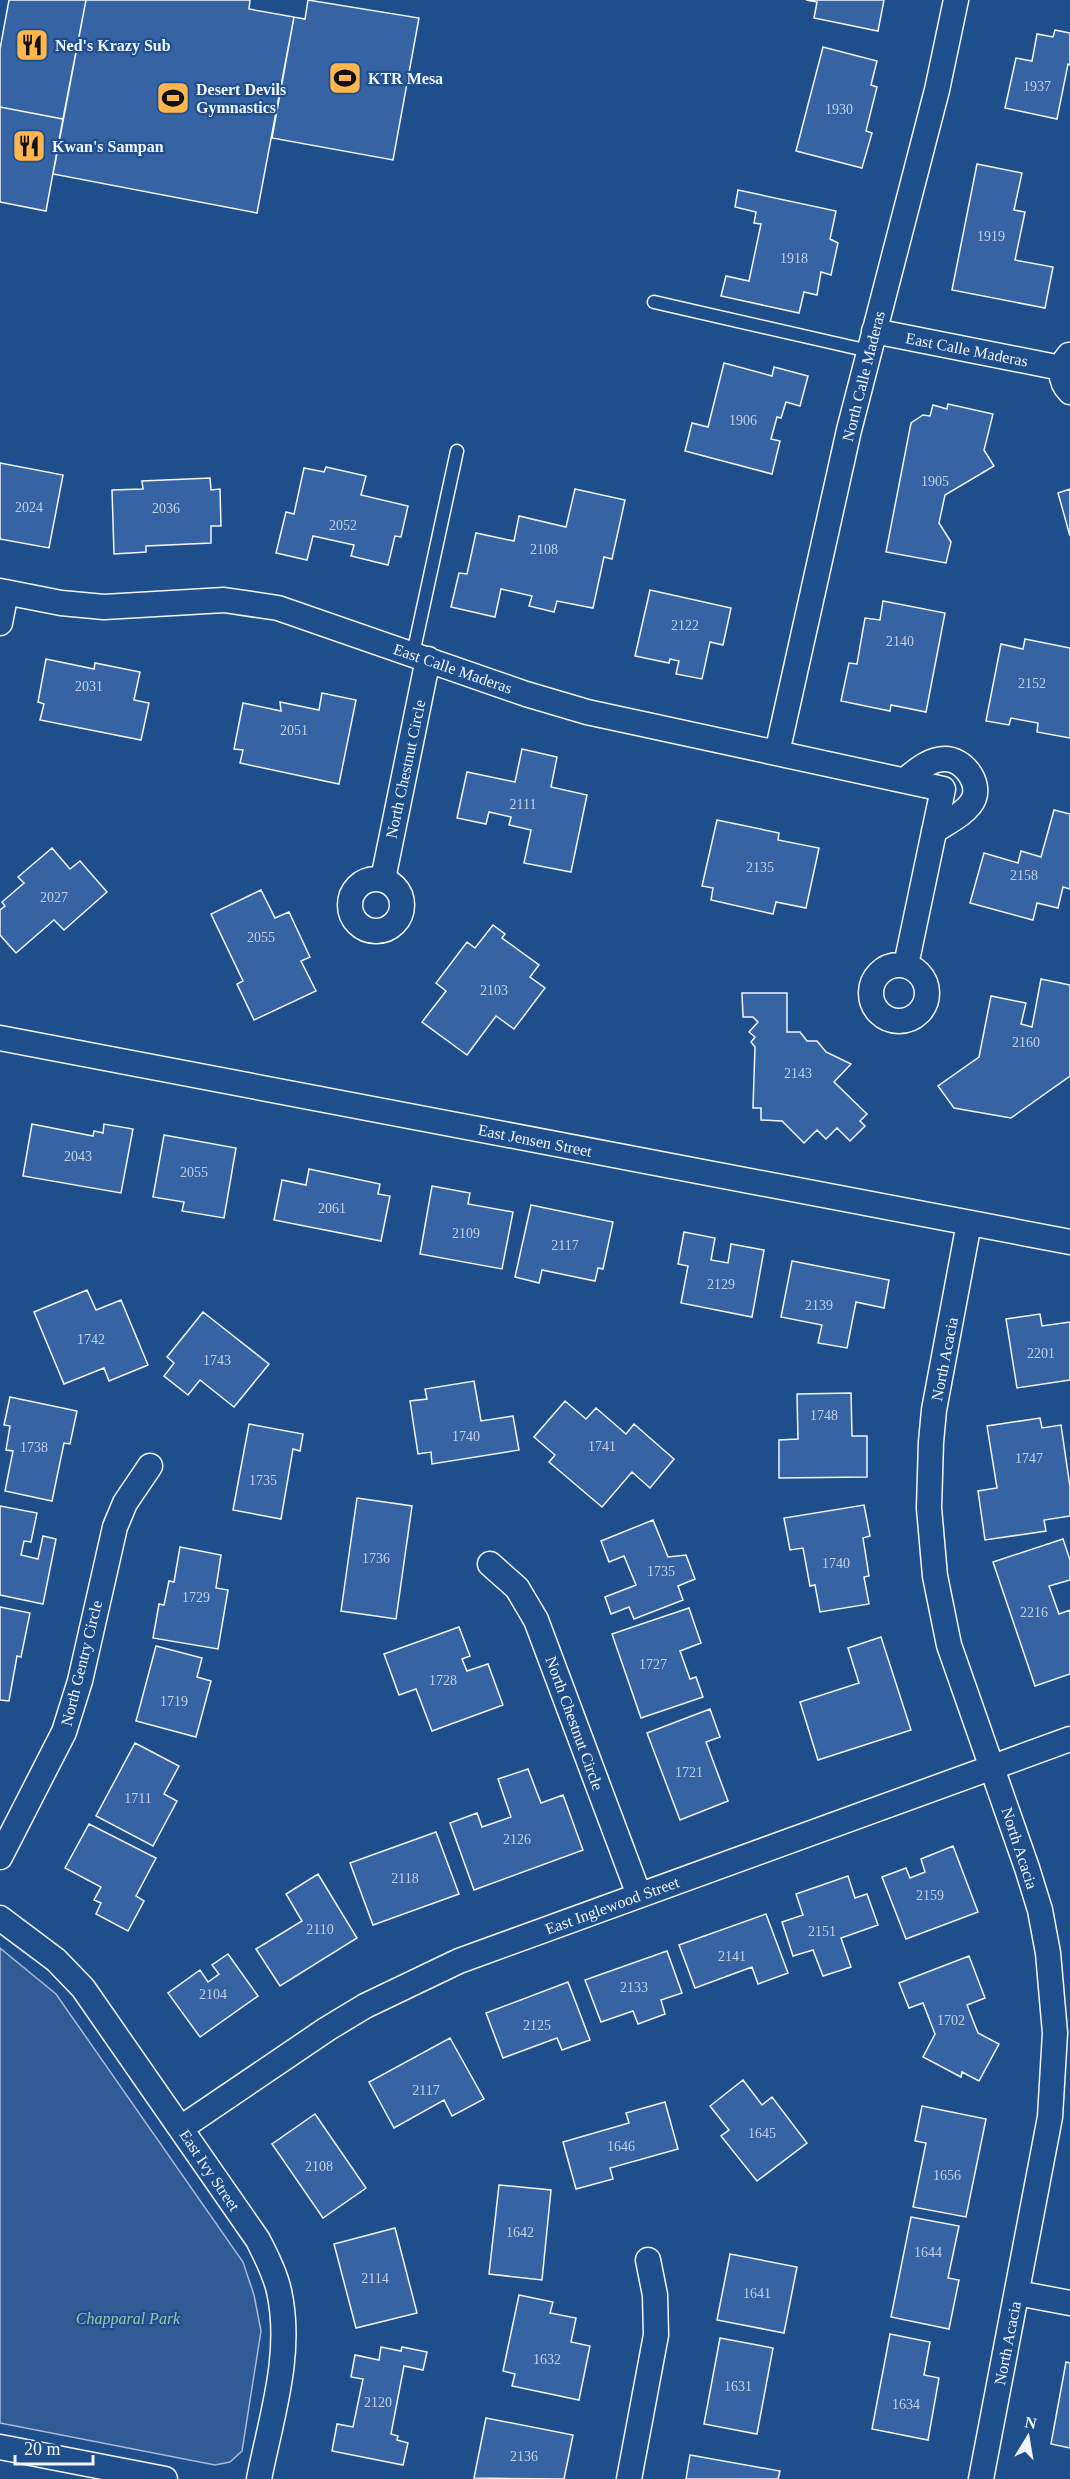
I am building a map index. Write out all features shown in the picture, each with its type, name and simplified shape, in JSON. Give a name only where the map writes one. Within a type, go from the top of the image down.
[{"type":"street","name":"North Calle Maderas","points":[[777,753],[871,341],[937,90],[956,0]]},
{"type":"street","name":"East Calle Maderas","points":[[871,341],[1066,361],[1063,384],[1070,392]]},
{"type":"street","name":"East Calle Maderas","points":[[3,592],[61,603],[104,607],[224,600],[278,608],[526,694],[587,712],[943,789],[906,965]]},
{"type":"street","points":[[0,623],[3,592]]},
{"type":"street","name":"North Chestnut Circle","points":[[383,879],[421,657]]},
{"type":"street","name":"East Jensen Street","points":[[0,1038],[1070,1242]]},
{"type":"street","name":"North Acacia","points":[[969,1222],[934,1410],[929,1508],[935,1576],[948,1645],[1040,1910],[1048,1953],[1054,2023],[1050,2117],[981,2479]]},
{"type":"street","name":"North Gentry Circle","points":[[0,1857],[64,1731],[80,1681],[115,1527],[125,1503],[150,1466]]},
{"type":"street","name":"North Chestnut Circle","points":[[490,1564],[517,1588],[536,1620],[639,1895]]},
{"type":"street","name":"East Inglewood Street","points":[[181,2128],[327,2029],[382,1997],[459,1961],[1070,1739]]},
{"type":"street","name":"East Ivy Street","points":[[0,1918],[56,1960],[82,1988],[258,2240],[271,2265],[279,2290],[283,2317],[283,2354],[259,2479]]},
{"type":"street","points":[[629,2479],[656,2335],[656,2295],[648,2260]]},
{"type":"street","points":[[1017,2293],[1070,2303]]},
{"type":"street","points":[[0,2447],[165,2479]]},
{"type":"lane","points":[[654,303],[871,341]]},
{"type":"lane","points":[[421,657],[458,451]]},
{"type":"shaded area","name":"Chapparal Park","points":[[0,1948],[56,1994],[243,2262],[254,2295],[261,2331],[242,2451],[230,2462],[215,2465],[0,2423]]},
{"type":"building","points":[[9,0],[86,0],[63,119],[0,107],[0,49]]},
{"type":"building","name":"Desert Devils Gymnastics","points":[[86,0],[250,0],[249,9],[294,17],[257,213],[53,174]]},
{"type":"building","name":"KTR Mesa","points":[[308,0],[419,18],[393,160],[272,138],[294,17],[305,19]]},
{"type":"building","points":[[806,0],[884,0],[878,31],[814,18],[817,2]]},
{"type":"building","points":[[1055,30],[1070,33],[1070,65],[1068,64],[1057,119],[1005,108],[1016,58],[1032,61],[1037,34],[1053,37]]},
{"type":"building","points":[[823,47],[877,61],[871,85],[877,87],[866,131],[872,133],[862,168],[796,151]]},
{"type":"building","name":"Kwan's Sampan","points":[[0,107],[63,119],[46,211],[0,202]]},
{"type":"building","points":[[977,164],[1022,173],[1014,210],[1025,212],[1015,260],[1053,267],[1045,308],[952,290]]},
{"type":"building","points":[[738,190],[836,211],[830,239],[838,243],[831,275],[821,272],[817,295],[804,292],[799,313],[721,296],[726,276],[749,281],[761,224],[754,223],[756,212],[735,207]]},
{"type":"building","points":[[724,363],[772,376],[774,367],[808,376],[800,406],[786,402],[781,418],[777,417],[771,439],[780,441],[772,474],[685,451],[692,423],[708,427]]},
{"type":"building","points":[[948,404],[993,414],[984,450],[994,466],[945,495],[939,523],[951,542],[946,563],[886,552],[911,423],[923,415],[930,416],[933,405],[947,409]]},
{"type":"building","points":[[0,463],[63,475],[49,548],[0,539]]},
{"type":"building","points":[[326,467],[366,476],[361,495],[408,506],[401,537],[395,536],[388,565],[351,556],[354,545],[313,536],[307,560],[276,553],[286,512],[294,514],[304,468],[324,472]]},
{"type":"building","points":[[210,478],[211,490],[220,489],[221,526],[211,526],[211,543],[146,546],[146,552],[114,554],[112,490],[143,489],[142,481]]},
{"type":"building","points":[[575,489],[625,500],[612,559],[604,557],[593,608],[557,601],[554,612],[529,606],[532,596],[501,589],[495,617],[451,607],[459,573],[467,574],[476,533],[514,541],[519,516],[566,527]]},
{"type":"building","points":[[1070,489],[1070,536],[1058,493]]},
{"type":"building","points":[[650,590],[731,608],[723,645],[710,642],[702,679],[676,674],[679,661],[670,659],[669,663],[635,656]]},
{"type":"building","points":[[883,601],[945,613],[926,712],[891,705],[890,711],[841,701],[849,663],[857,664],[865,618],[880,620]]},
{"type":"building","points":[[1025,639],[1070,648],[1070,738],[1037,732],[1038,723],[1011,718],[1009,725],[986,721],[1001,644],[1023,649]]},
{"type":"building","points":[[46,659],[94,669],[95,663],[140,672],[134,700],[149,703],[141,740],[40,720],[44,704],[38,702]]},
{"type":"building","points":[[322,693],[356,700],[339,784],[240,763],[243,750],[234,749],[243,703],[281,711],[280,702],[319,710]]},
{"type":"building","points":[[522,749],[557,757],[551,787],[587,795],[571,872],[524,863],[531,830],[509,825],[511,817],[489,812],[486,824],[457,818],[467,772],[515,782]]},
{"type":"building","points":[[1054,810],[1070,814],[1070,889],[1063,887],[1058,908],[1037,903],[1033,920],[970,903],[984,853],[1018,863],[1021,851],[1041,857]]},
{"type":"building","points":[[717,820],[779,833],[778,840],[819,848],[806,908],[776,902],[773,914],[711,900],[713,888],[702,886]]},
{"type":"building","points":[[52,848],[70,869],[80,861],[107,892],[64,930],[54,920],[16,953],[0,935],[0,910],[5,906],[2,902],[24,883],[18,877]]},
{"type":"building","points":[[261,890],[275,918],[289,912],[310,957],[301,961],[316,991],[254,1020],[237,984],[243,981],[211,914]]},
{"type":"building","points":[[493,925],[505,934],[502,938],[539,965],[530,977],[545,988],[514,1029],[496,1016],[467,1055],[422,1022],[446,991],[436,983],[467,942],[475,948]]},
{"type":"building","points":[[1041,979],[1070,985],[1070,1076],[1011,1118],[954,1108],[938,1086],[979,1057],[991,996],[1026,1003],[1021,1024],[1032,1027]]},
{"type":"building","points":[[742,993],[787,993],[787,1032],[800,1032],[807,1041],[817,1041],[826,1052],[851,1064],[834,1082],[867,1114],[860,1121],[865,1126],[850,1141],[837,1128],[826,1139],[817,1130],[804,1143],[782,1121],[761,1120],[761,1108],[753,1108],[755,1047],[751,1042],[755,1037],[749,1032],[758,1022],[753,1017],[743,1017]]},
{"type":"building","points":[[32,1124],[93,1136],[94,1131],[103,1133],[104,1124],[133,1129],[121,1193],[23,1176]]},
{"type":"building","points":[[164,1135],[236,1148],[224,1218],[182,1211],[184,1202],[153,1197]]},
{"type":"building","points":[[309,1169],[380,1184],[378,1194],[390,1196],[381,1241],[274,1220],[282,1180],[306,1185]]},
{"type":"building","points":[[432,1186],[470,1193],[468,1204],[513,1212],[502,1269],[420,1254]]},
{"type":"building","points":[[531,1205],[613,1222],[603,1269],[598,1268],[595,1281],[542,1270],[539,1283],[515,1277]]},
{"type":"building","points":[[684,1232],[715,1238],[711,1260],[728,1263],[731,1244],[764,1250],[752,1317],[681,1303],[688,1266],[678,1264]]},
{"type":"building","points":[[792,1261],[889,1280],[884,1308],[856,1302],[847,1348],[818,1343],[822,1325],[781,1317]]},
{"type":"building","points":[[87,1290],[96,1310],[121,1300],[148,1365],[109,1381],[104,1368],[64,1384],[34,1312]]},
{"type":"building","points":[[203,1312],[269,1364],[234,1407],[200,1380],[188,1395],[164,1376],[174,1363],[167,1357]]},
{"type":"building","points":[[1040,1314],[1042,1326],[1070,1322],[1070,1380],[1017,1388],[1006,1319]]},
{"type":"building","points":[[474,1381],[481,1421],[513,1416],[519,1450],[432,1464],[431,1452],[418,1454],[410,1401],[427,1399],[425,1389]]},
{"type":"building","points":[[851,1393],[852,1436],[867,1436],[867,1477],[779,1478],[779,1440],[798,1439],[797,1394]]},
{"type":"building","points":[[10,1397],[77,1411],[70,1444],[64,1443],[52,1501],[5,1491],[13,1451],[6,1450],[10,1426],[4,1425]]},
{"type":"building","points":[[565,1401],[586,1419],[596,1408],[626,1434],[634,1424],[674,1459],[650,1488],[632,1472],[602,1507],[549,1462],[555,1455],[534,1437]]},
{"type":"building","points":[[1040,1418],[1042,1428],[1061,1425],[1070,1487],[1070,1516],[1044,1520],[1046,1531],[985,1540],[978,1491],[997,1488],[987,1426]]},
{"type":"building","points":[[249,1424],[303,1434],[300,1451],[293,1449],[281,1519],[233,1510]]},
{"type":"building","points":[[357,1498],[412,1506],[396,1619],[341,1611]]},
{"type":"building","points":[[864,1505],[870,1536],[863,1538],[869,1576],[864,1577],[869,1604],[820,1612],[815,1585],[810,1586],[803,1548],[790,1550],[784,1518]]},
{"type":"building","points":[[0,1506],[37,1513],[31,1542],[24,1541],[21,1555],[38,1559],[43,1536],[56,1539],[43,1604],[0,1595]]},
{"type":"building","points":[[653,1520],[668,1557],[686,1555],[695,1579],[678,1586],[683,1600],[634,1619],[629,1607],[611,1614],[605,1597],[636,1585],[624,1556],[609,1562],[601,1541]]},
{"type":"building","points":[[1063,1539],[1070,1560],[1070,1580],[1049,1586],[1059,1614],[1070,1610],[1070,1674],[1035,1686],[993,1562]]},
{"type":"building","points":[[180,1547],[221,1555],[216,1588],[228,1590],[218,1649],[153,1638],[159,1604],[164,1605],[169,1581],[174,1582]]},
{"type":"building","points":[[0,1607],[30,1613],[21,1657],[17,1656],[9,1701],[0,1700]]},
{"type":"building","points":[[689,1608],[701,1643],[680,1651],[690,1679],[696,1677],[703,1697],[641,1718],[612,1634]]},
{"type":"building","points":[[459,1627],[470,1656],[462,1659],[467,1671],[488,1664],[503,1705],[432,1731],[416,1689],[399,1695],[384,1654]]},
{"type":"building","points":[[881,1637],[911,1730],[818,1760],[800,1702],[859,1683],[848,1648]]},
{"type":"building","points":[[156,1646],[202,1658],[197,1677],[211,1681],[196,1737],[136,1721]]},
{"type":"building","points":[[710,1709],[720,1737],[706,1742],[728,1801],[680,1820],[647,1733]]},
{"type":"building","points":[[135,1743],[179,1766],[164,1794],[177,1801],[153,1846],[96,1816]]},
{"type":"building","points":[[528,1769],[541,1803],[563,1795],[583,1850],[474,1890],[450,1823],[477,1813],[482,1827],[511,1817],[498,1779]]},
{"type":"building","points":[[89,1824],[156,1858],[136,1896],[144,1901],[128,1931],[96,1914],[101,1903],[94,1900],[101,1887],[65,1868]]},
{"type":"building","points":[[436,1832],[459,1894],[373,1925],[350,1863]]},
{"type":"building","points":[[953,1846],[978,1912],[906,1939],[882,1877],[906,1868],[910,1878],[925,1872],[921,1859]]},
{"type":"building","points":[[318,1874],[357,1938],[280,1986],[256,1949],[302,1921],[286,1894]]},
{"type":"building","points":[[848,1876],[855,1898],[867,1894],[878,1925],[841,1938],[851,1967],[823,1976],[813,1950],[793,1956],[782,1922],[803,1915],[796,1894]]},
{"type":"building","points":[[766,1914],[788,1973],[758,1984],[752,1967],[695,1988],[679,1945]]},
{"type":"building","points":[[667,1951],[682,1993],[661,2000],[665,2014],[638,2024],[633,2011],[601,2022],[585,1980]]},
{"type":"building","points":[[228,1954],[258,1996],[200,2037],[168,1993],[200,1970],[208,1982],[219,1974],[212,1965]]},
{"type":"building","points":[[969,1956],[985,1998],[967,2005],[978,2033],[999,2044],[979,2081],[962,2072],[961,2077],[923,2057],[935,2034],[923,2003],[909,2008],[899,1983]]},
{"type":"building","points":[[568,1982],[590,2040],[562,2050],[557,2038],[503,2058],[486,2013]]},
{"type":"building","points":[[450,2038],[484,2099],[452,2116],[444,2100],[394,2128],[369,2082]]},
{"type":"building","points":[[743,2080],[762,2105],[772,2097],[807,2143],[757,2181],[721,2136],[729,2130],[710,2106]]},
{"type":"building","points":[[665,2102],[678,2149],[610,2168],[613,2179],[576,2189],[563,2142],[629,2123],[626,2113]]},
{"type":"building","points":[[922,2106],[986,2119],[966,2217],[913,2207],[926,2143],[915,2141]]},
{"type":"building","points":[[315,2114],[366,2188],[323,2218],[272,2144]]},
{"type":"building","points":[[499,2185],[551,2190],[542,2280],[489,2274]]},
{"type":"building","points":[[911,2217],[959,2226],[948,2278],[959,2280],[949,2329],[891,2317]]},
{"type":"building","points":[[395,2228],[417,2313],[356,2328],[334,2244]]},
{"type":"building","points":[[730,2254],[797,2267],[784,2333],[717,2320]]},
{"type":"building","points":[[519,2295],[553,2302],[550,2313],[576,2318],[571,2342],[590,2346],[579,2400],[512,2386],[515,2374],[503,2371]]},
{"type":"building","points":[[890,2334],[930,2342],[924,2375],[939,2378],[928,2440],[872,2429]]},
{"type":"building","points":[[720,2338],[773,2348],[757,2434],[704,2424]]},
{"type":"building","points":[[381,2347],[401,2351],[402,2347],[427,2352],[423,2370],[404,2366],[391,2434],[398,2436],[397,2440],[408,2443],[403,2465],[332,2451],[337,2424],[353,2427],[363,2379],[351,2377],[355,2355],[379,2360]]},
{"type":"building","points":[[1066,2362],[1070,2363],[1070,2448],[1051,2444]]},
{"type":"building","points":[[486,2418],[573,2435],[564,2479],[474,2478]]},
{"type":"building","points":[[690,2455],[780,2471],[778,2479],[686,2479]]},
{"type":"place","name":"Ned's Krazy Sub","points":[[32,45]]},
{"type":"place","name":"KTR Mesa","points":[[345,78]]},
{"type":"place","name":"Desert Devils Gymnastics","points":[[173,98]]},
{"type":"place","name":"Kwan's Sampan","points":[[29,146]]}]
